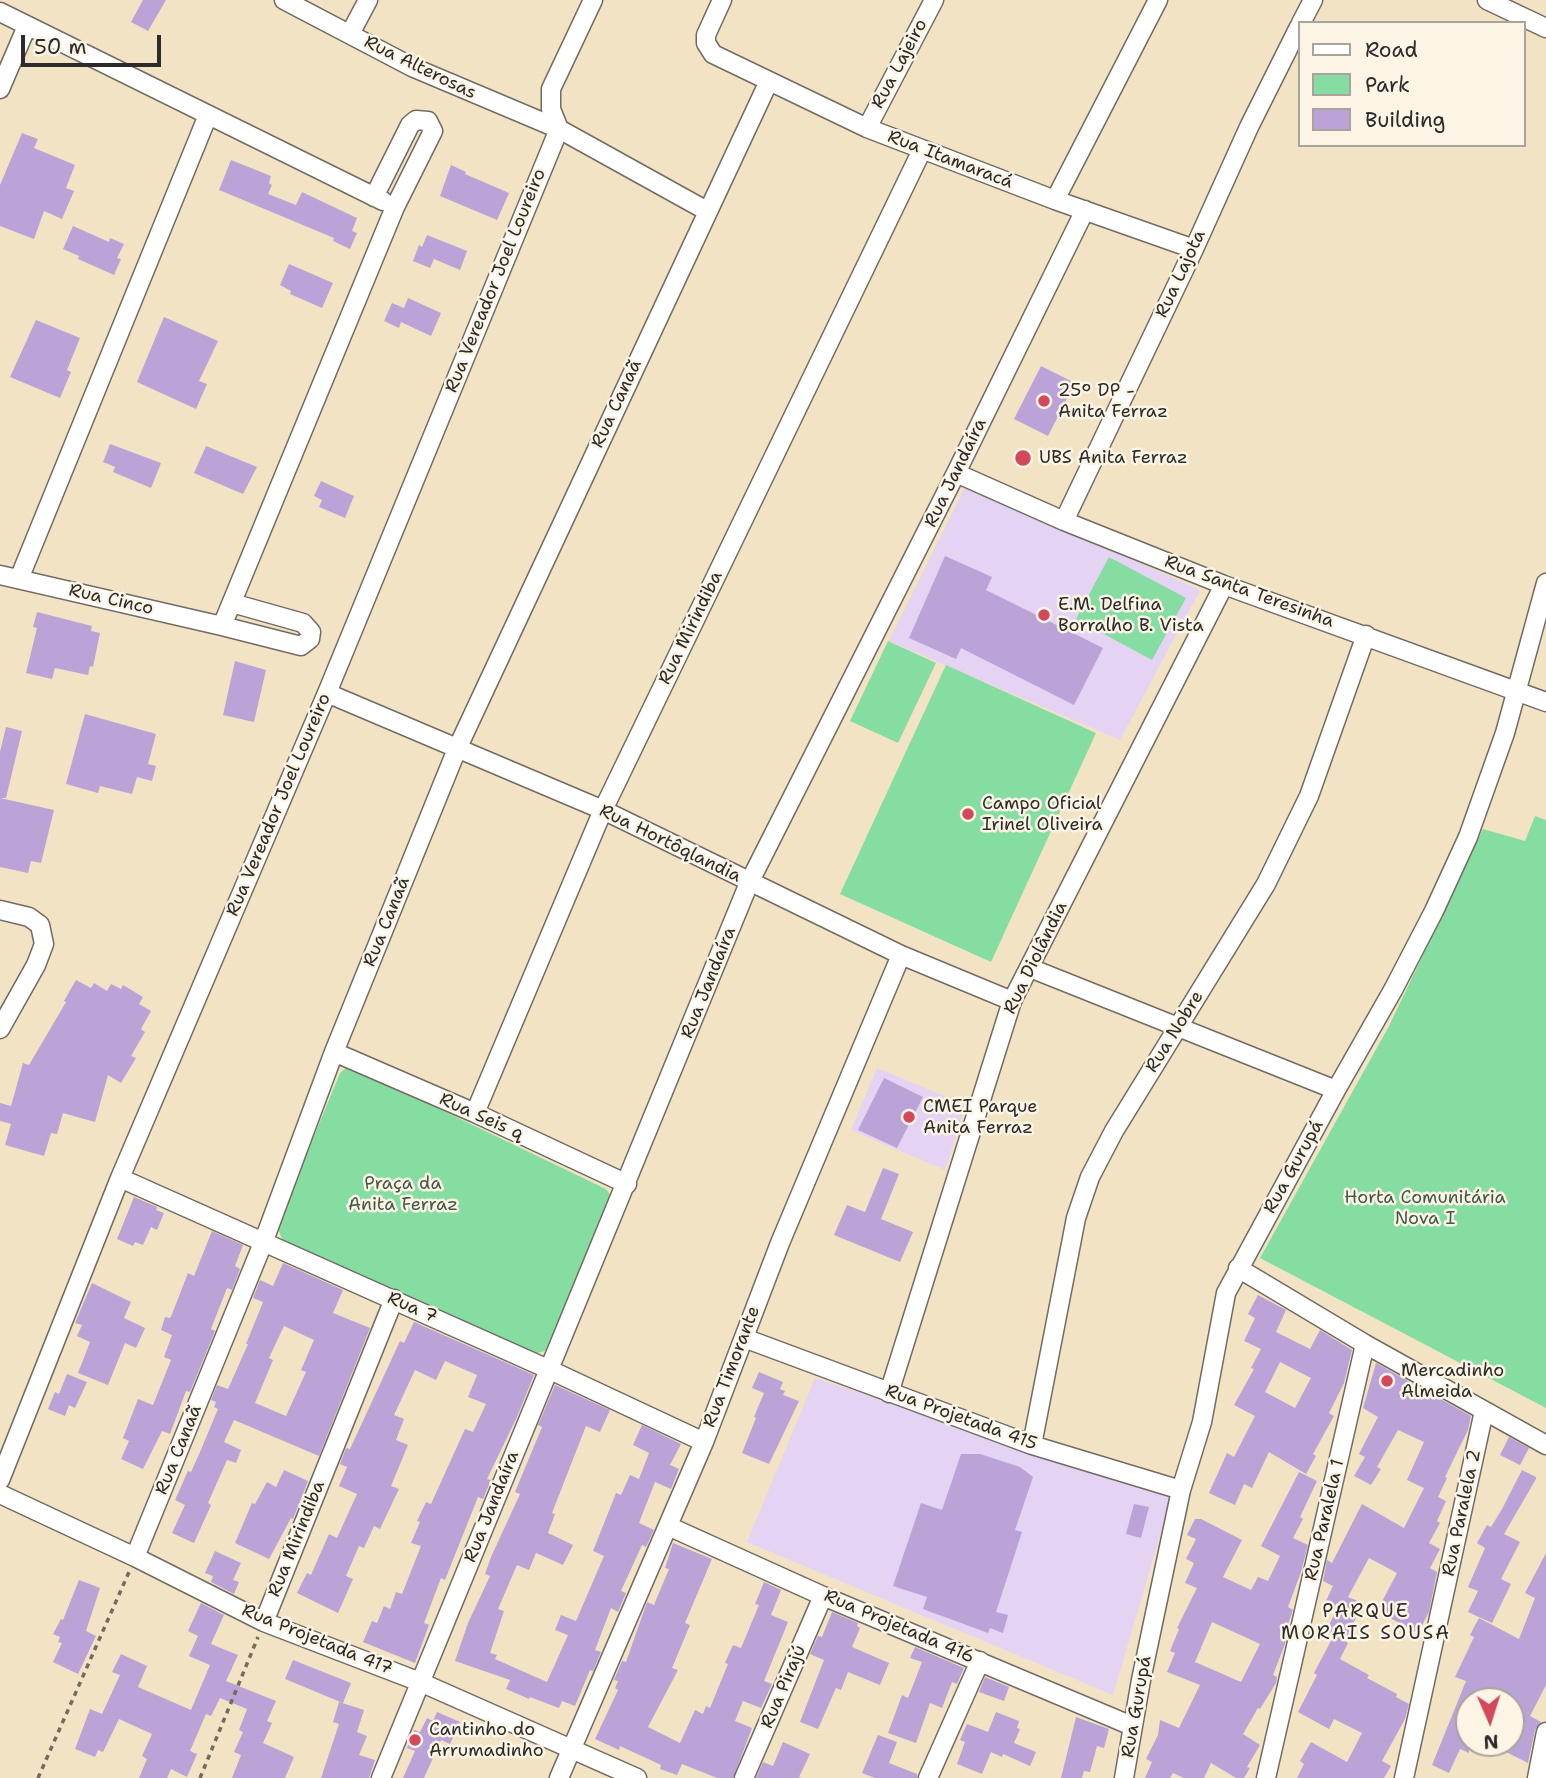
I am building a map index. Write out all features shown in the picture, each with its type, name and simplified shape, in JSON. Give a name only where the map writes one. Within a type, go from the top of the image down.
[{"type":"street","name":"Rua Alterosas","points":[[284,0],[455,87],[559,130]]},
{"type":"street","points":[[350,34],[368,0]]},
{"type":"street","points":[[593,0],[551,89],[551,109],[559,130],[708,211]]},
{"type":"street","name":"Rua Itamaracá","points":[[722,0],[706,35],[706,43],[713,54],[867,128],[1055,200],[1194,249]]},
{"type":"street","name":"Rua Lajeiro","points":[[867,128],[934,0]]},
{"type":"street","points":[[1055,200],[1158,0]]},
{"type":"street","name":"Rua Lajota","points":[[1302,21],[1313,0]]},
{"type":"street","points":[[1486,0],[1546,27]]},
{"type":"street","points":[[0,12],[396,206]]},
{"type":"street","points":[[0,89],[27,26]]},
{"type":"street","name":"Rua Lajota","points":[[1064,521],[1249,127],[1298,29]]},
{"type":"street","name":"Rua Canaã","points":[[135,1557],[263,1242],[334,1052],[457,749],[769,80]]},
{"type":"street","points":[[19,579],[208,115]]},
{"type":"street","points":[[222,626],[396,206],[433,131],[428,121],[416,120],[410,125],[374,197]]},
{"type":"street","name":"Rua Vereador Joel Loureiro","points":[[0,1480],[120,1178],[327,693],[559,130]]},
{"type":"street","name":"Rua Mirindiba","points":[[475,1113],[603,810],[922,150]]},
{"type":"street","name":"Rua Jandaíra","points":[[381,1778],[749,883],[1085,210]]},
{"type":"street","name":"Rua Santa Teresinha","points":[[956,473],[1064,521],[1224,584],[1546,702]]},
{"type":"street","name":"Rua Cinco","points":[[0,575],[301,646],[310,639],[311,632],[303,623],[232,603]]},
{"type":"street","name":"Rua Gurupá","points":[[1124,1778],[1132,1726],[1181,1490],[1202,1422],[1226,1293],[1336,1090],[1394,990],[1468,837],[1504,733],[1546,583]]},
{"type":"street","name":"Rua Diolândia","points":[[889,1392],[1012,1001],[1224,584]]},
{"type":"street","name":"Rua Nobre","points":[[1032,1445],[1076,1218],[1090,1177],[1114,1131],[1266,884],[1309,796],[1366,635]]},
{"type":"street","name":"Rua Hortôqlandia","points":[[327,693],[603,810],[901,955],[1012,1001]]},
{"type":"street","points":[[0,910],[29,918],[40,925],[43,935],[41,955],[0,1029]]},
{"type":"street","name":"Rua Timorante","points":[[559,1778],[704,1442],[780,1243],[901,955]]},
{"type":"street","points":[[1030,968],[1336,1090]]},
{"type":"street","name":"Rua Seis q","points":[[334,1052],[475,1113],[627,1184]]},
{"type":"street","name":"Rua 7","points":[[120,1178],[394,1299],[704,1442]]},
{"type":"street","points":[[1238,1268],[1365,1344],[1546,1445]]},
{"type":"street","name":"Rua Mirindiba","points":[[264,1622],[394,1299]]},
{"type":"street","name":"Rua Projetada 415","points":[[744,1338],[1032,1445],[1181,1490]]},
{"type":"street","name":"Rua Paralela 1","points":[[1266,1778],[1365,1344]]},
{"type":"street","name":"Rua Paralela 2","points":[[1404,1778],[1484,1411]]},
{"type":"street","name":"Rua Projetada 417","points":[[0,1494],[135,1557],[264,1622],[421,1682],[637,1778]]},
{"type":"street","name":"Rua Projetada 416","points":[[667,1526],[1132,1726]]},
{"type":"street","name":"Rua Pirajú","points":[[744,1778],[823,1595]]},
{"type":"street","points":[[928,1778],[979,1661]]},
{"type":"street","points":[[1538,1778],[1546,1732]]},
{"type":"path","points":[[38,1778],[135,1557]]},
{"type":"path","points":[[200,1778],[264,1622]]},
{"type":"shaded area","name":"E.M. Delfina Borralho B. Vista","points":[[966,485],[1200,590],[1120,740],[889,641]]},
{"type":"shaded area","name":"CMEI Parque Anita Ferraz","points":[[877,1068],[966,1105],[945,1170],[851,1130]]},
{"type":"shaded area","points":[[815,1378],[1172,1494],[1113,1695],[747,1542]]},
{"type":"green space","points":[[1109,557],[1186,598],[1152,660],[1076,619]]},
{"type":"green space","points":[[888,641],[936,663],[898,743],[850,721]]},
{"type":"green space","name":"Campo Oficial Irinel Oliveira","points":[[946,665],[1096,733],[991,962],[840,894]]},
{"type":"green space","name":"Horta Comunitária Nova I","points":[[1535,816],[1546,820],[1546,1408],[1260,1258],[1389,1026],[1483,829],[1525,841]]},
{"type":"green space","name":"Praça da Anita Ferraz","points":[[346,1068],[354,1068],[606,1189],[611,1196],[610,1205],[545,1351],[534,1354],[283,1241],[277,1226],[340,1073]]},
{"type":"building","points":[[143,0],[166,0],[148,31],[131,22]]},
{"type":"building","points":[[22,133],[38,139],[34,148],[75,165],[66,188],[74,191],[62,219],[44,211],[34,239],[0,226],[0,185]]},
{"type":"building","points":[[231,160],[271,176],[269,183],[272,185],[268,194],[296,205],[302,192],[357,218],[352,231],[357,233],[350,249],[333,241],[334,238],[219,190]]},
{"type":"building","points":[[451,165],[509,193],[497,220],[440,196]]},
{"type":"building","points":[[73,226],[109,242],[110,238],[124,244],[117,258],[121,259],[114,275],[63,249]]},
{"type":"building","points":[[427,235],[467,251],[460,270],[434,259],[430,268],[413,261],[419,245],[422,247]]},
{"type":"building","points":[[289,264],[333,283],[322,308],[290,294],[291,291],[280,285]]},
{"type":"building","points":[[408,298],[441,313],[431,336],[401,322],[399,328],[384,321],[392,303],[404,308]]},
{"type":"building","points":[[164,317],[218,341],[199,381],[207,384],[196,409],[137,382]]},
{"type":"building","points":[[36,320],[80,338],[67,370],[71,372],[60,398],[10,377]]},
{"type":"building","name":"25° DP - Anita Ferraz","points":[[1041,366],[1075,383],[1048,436],[1014,419]]},
{"type":"building","points":[[110,444],[161,463],[151,488],[113,472],[115,467],[103,462]]},
{"type":"building","points":[[206,446],[257,467],[243,494],[194,473]]},
{"type":"building","points":[[321,481],[354,496],[345,518],[319,507],[322,500],[314,496]]},
{"type":"building","points":[[945,556],[992,577],[986,590],[1103,648],[1074,705],[961,648],[956,659],[909,638]]},
{"type":"building","points":[[37,612],[92,626],[91,631],[100,633],[93,667],[90,666],[88,675],[55,668],[52,679],[26,673],[37,628],[33,627]]},
{"type":"building","points":[[235,661],[266,670],[254,722],[223,715]]},
{"type":"building","points":[[85,714],[156,734],[148,764],[156,766],[152,781],[137,777],[132,794],[100,786],[98,793],[66,784]]},
{"type":"building","points":[[6,727],[22,731],[6,798],[0,798],[0,752]]},
{"type":"building","points":[[0,798],[54,810],[41,863],[31,861],[28,873],[0,867]]},
{"type":"building","points":[[76,980],[91,988],[94,983],[107,991],[111,984],[121,989],[123,985],[143,997],[139,1004],[151,1011],[141,1029],[145,1032],[131,1056],[136,1058],[121,1083],[108,1075],[95,1122],[63,1113],[57,1134],[51,1133],[44,1156],[5,1145],[11,1124],[0,1121],[0,1103],[11,1106],[23,1063],[29,1065]]},
{"type":"building","points":[[884,1078],[923,1097],[897,1148],[858,1130]]},
{"type":"building","points":[[883,1168],[899,1174],[881,1219],[913,1232],[900,1262],[834,1235],[847,1205],[865,1212]]},
{"type":"building","points":[[134,1197],[164,1213],[157,1230],[151,1227],[143,1245],[135,1242],[133,1246],[117,1239]]},
{"type":"building","points":[[212,1231],[243,1245],[235,1266],[240,1269],[232,1290],[227,1288],[211,1329],[215,1331],[190,1392],[186,1391],[170,1434],[162,1431],[143,1469],[121,1459],[129,1441],[123,1438],[138,1399],[153,1405],[171,1360],[164,1357],[172,1335],[161,1330],[165,1317],[170,1318],[188,1273],[194,1276]]},
{"type":"building","points":[[283,1263],[343,1290],[333,1313],[370,1328],[319,1456],[234,1420],[224,1442],[241,1450],[236,1463],[227,1460],[194,1543],[172,1533],[185,1505],[175,1500],[188,1471],[191,1472],[218,1409],[214,1407],[216,1402],[211,1400],[217,1385],[228,1389],[248,1344],[263,1302],[253,1298],[260,1280],[273,1286]],"holes":[[[284,1326],[314,1340],[301,1370],[306,1372],[286,1416],[255,1403],[273,1360],[269,1358]]]},
{"type":"building","points":[[92,1283],[131,1302],[124,1318],[145,1328],[136,1348],[125,1343],[108,1385],[78,1373],[90,1342],[77,1336],[82,1325],[75,1323]]},
{"type":"building","points":[[1258,1295],[1286,1310],[1276,1332],[1310,1349],[1320,1330],[1352,1350],[1344,1383],[1329,1413],[1334,1416],[1313,1454],[1316,1456],[1306,1474],[1269,1452],[1252,1488],[1244,1484],[1235,1505],[1209,1493],[1227,1453],[1234,1457],[1255,1416],[1234,1405],[1254,1369],[1251,1368],[1261,1349],[1244,1341],[1255,1318],[1248,1314]],"holes":[[[1280,1362],[1311,1378],[1295,1408],[1265,1392]]]},
{"type":"building","points":[[414,1322],[534,1375],[487,1479],[491,1480],[483,1499],[478,1497],[445,1580],[441,1578],[424,1623],[429,1625],[415,1663],[363,1642],[372,1621],[377,1623],[384,1606],[390,1609],[396,1592],[402,1594],[421,1546],[411,1543],[420,1522],[417,1521],[426,1502],[431,1504],[465,1429],[473,1432],[486,1404],[468,1397],[477,1375],[445,1361],[436,1380],[415,1370],[394,1415],[404,1419],[396,1440],[408,1445],[391,1486],[399,1489],[380,1529],[374,1526],[364,1548],[359,1546],[346,1576],[353,1579],[338,1613],[297,1593],[307,1573],[311,1575],[329,1534],[337,1538],[357,1494],[339,1486],[347,1467],[340,1464],[346,1448],[350,1449],[400,1341],[404,1343]]},
{"type":"building","points":[[1376,1363],[1471,1416],[1468,1430],[1438,1497],[1446,1501],[1437,1521],[1440,1523],[1429,1543],[1440,1549],[1430,1568],[1437,1572],[1429,1612],[1418,1633],[1377,1611],[1397,1573],[1369,1558],[1348,1597],[1363,1603],[1345,1641],[1326,1631],[1335,1613],[1323,1607],[1333,1586],[1323,1581],[1327,1560],[1332,1563],[1362,1504],[1404,1528],[1424,1488],[1407,1480],[1424,1442],[1398,1430],[1377,1467],[1381,1469],[1371,1485],[1354,1476],[1365,1457],[1359,1454],[1378,1417],[1363,1408]]},
{"type":"building","points":[[759,1372],[783,1382],[780,1389],[785,1391],[783,1395],[799,1401],[769,1464],[742,1453],[764,1393],[752,1388]]},
{"type":"building","points":[[67,1374],[87,1382],[75,1408],[69,1405],[65,1416],[48,1409],[55,1392],[59,1394]]},
{"type":"building","points":[[555,1385],[610,1410],[600,1432],[586,1426],[552,1513],[555,1514],[548,1533],[573,1545],[563,1565],[536,1553],[529,1570],[517,1565],[498,1609],[504,1611],[490,1653],[497,1655],[495,1659],[547,1682],[568,1635],[555,1630],[561,1615],[576,1621],[604,1556],[593,1551],[616,1493],[621,1495],[630,1475],[639,1479],[649,1453],[633,1445],[642,1425],[681,1444],[670,1465],[679,1469],[671,1489],[655,1482],[639,1523],[654,1530],[646,1547],[642,1545],[621,1591],[626,1593],[618,1612],[611,1608],[595,1650],[601,1652],[593,1671],[590,1670],[575,1706],[562,1701],[559,1708],[506,1689],[510,1680],[455,1661],[468,1623],[490,1576],[485,1574],[491,1557],[520,1494],[515,1492],[542,1427],[538,1425]]},
{"type":"building","points":[[1509,1437],[1529,1448],[1520,1465],[1500,1455]]},
{"type":"building","points":[[961,1454],[980,1454],[1020,1467],[1033,1477],[1015,1530],[1022,1532],[996,1612],[1008,1615],[1003,1633],[990,1628],[988,1633],[923,1609],[927,1597],[893,1586],[921,1503],[942,1510]]},
{"type":"building","points":[[284,1470],[308,1481],[293,1519],[291,1518],[269,1559],[235,1543],[252,1503],[255,1504],[267,1482],[276,1487]]},
{"type":"building","points":[[1522,1470],[1536,1479],[1504,1534],[1520,1542],[1501,1579],[1511,1584],[1492,1623],[1468,1612],[1478,1591],[1468,1587],[1485,1548],[1477,1543],[1487,1525],[1491,1527]]},
{"type":"building","points":[[1299,1472],[1317,1481],[1293,1538],[1308,1545],[1288,1607],[1293,1610],[1285,1633],[1285,1644],[1273,1675],[1277,1677],[1276,1683],[1243,1734],[1260,1745],[1247,1767],[1250,1768],[1244,1778],[1236,1778],[1211,1763],[1204,1778],[1184,1778],[1173,1773],[1170,1778],[1145,1778],[1152,1762],[1146,1759],[1158,1735],[1160,1720],[1179,1728],[1200,1685],[1167,1672],[1175,1653],[1170,1651],[1179,1629],[1177,1628],[1197,1588],[1185,1583],[1194,1563],[1186,1559],[1196,1539],[1187,1535],[1195,1519],[1201,1519],[1242,1540],[1223,1577],[1251,1590],[1258,1577],[1268,1581],[1280,1556],[1261,1546]],"holes":[[[1212,1622],[1260,1644],[1241,1682],[1195,1662]]]},
{"type":"building","points":[[1134,1504],[1149,1507],[1141,1538],[1126,1534]]},
{"type":"building","points":[[673,1543],[712,1559],[685,1623],[690,1625],[672,1668],[678,1670],[648,1727],[680,1743],[695,1710],[703,1714],[706,1706],[710,1708],[733,1645],[741,1648],[759,1605],[755,1604],[764,1582],[781,1590],[771,1615],[788,1622],[764,1681],[772,1684],[761,1708],[743,1701],[735,1721],[752,1728],[733,1778],[717,1778],[682,1764],[677,1775],[660,1769],[661,1765],[620,1746],[619,1750],[595,1739],[618,1690],[615,1688],[618,1681],[614,1680],[622,1661],[626,1662],[647,1602],[654,1605],[669,1569],[665,1568]]},
{"type":"building","points":[[215,1551],[241,1563],[233,1580],[239,1582],[234,1594],[211,1582],[213,1576],[205,1573]]},
{"type":"building","points":[[1546,1553],[1546,1685],[1530,1716],[1541,1722],[1535,1730],[1528,1763],[1516,1757],[1525,1757],[1525,1687],[1464,1687],[1466,1681],[1455,1677],[1474,1637],[1470,1635],[1479,1618],[1519,1639],[1535,1598],[1525,1593]]},
{"type":"building","points":[[79,1580],[100,1588],[86,1631],[96,1636],[78,1674],[53,1662],[62,1643],[58,1642],[60,1637],[53,1634],[61,1619],[63,1620]]},
{"type":"building","points":[[201,1603],[224,1615],[211,1644],[238,1655],[226,1681],[276,1701],[267,1721],[272,1723],[263,1743],[294,1757],[285,1778],[232,1778],[241,1755],[234,1752],[243,1732],[239,1730],[247,1709],[220,1698],[211,1716],[206,1714],[190,1751],[197,1754],[187,1777],[171,1769],[167,1778],[139,1778],[147,1759],[142,1756],[152,1734],[119,1719],[103,1752],[98,1750],[95,1757],[75,1749],[90,1709],[102,1714],[120,1675],[112,1672],[121,1654],[147,1666],[138,1687],[191,1710],[210,1665],[189,1656],[198,1636],[188,1631]]},
{"type":"building","points":[[832,1612],[858,1623],[860,1628],[852,1647],[889,1663],[880,1685],[848,1672],[841,1690],[836,1688],[818,1729],[800,1722],[824,1660],[810,1654],[818,1636],[822,1637]]},
{"type":"building","points":[[1334,1635],[1348,1643],[1340,1659],[1369,1675],[1367,1678],[1397,1694],[1396,1697],[1409,1704],[1405,1719],[1382,1761],[1391,1766],[1384,1778],[1297,1778],[1304,1764],[1300,1761],[1311,1742],[1347,1762],[1362,1733],[1334,1719],[1329,1729],[1298,1712]]},
{"type":"building","points":[[915,1647],[964,1668],[957,1684],[952,1682],[942,1708],[930,1703],[916,1743],[888,1733],[902,1695],[908,1698],[922,1662],[910,1658]]},
{"type":"building","points":[[293,1660],[351,1683],[343,1703],[285,1679]]},
{"type":"building","points":[[985,1677],[1009,1687],[1004,1701],[979,1692]]},
{"type":"building","points":[[339,1702],[364,1710],[357,1732],[367,1736],[359,1755],[375,1760],[369,1778],[321,1778],[339,1724],[333,1722]]},
{"type":"building","points":[[1455,1708],[1456,1757],[1449,1773],[1432,1765]]},
{"type":"building","points":[[437,1712],[460,1722],[450,1744],[441,1740],[424,1778],[403,1778],[415,1751],[407,1748],[414,1730],[420,1732],[427,1718],[433,1721]]},
{"type":"building","points":[[996,1712],[1019,1721],[1017,1728],[1020,1729],[1014,1743],[1036,1752],[1030,1766],[1003,1754],[1002,1757],[991,1752],[982,1774],[957,1764],[965,1742],[960,1740],[967,1724],[988,1732]]},
{"type":"building","points":[[1076,1717],[1109,1729],[1104,1748],[1097,1746],[1090,1772],[1084,1771],[1082,1778],[1061,1778]]},
{"type":"building","points":[[878,1735],[897,1742],[889,1763],[917,1774],[917,1778],[875,1778],[862,1773]]},
{"type":"building","points":[[783,1742],[810,1754],[799,1777],[801,1778],[756,1778],[763,1762],[773,1766]]},
{"type":"place","name":"25° DP - Anita Ferraz","points":[[1044,401]]},
{"type":"place","name":"UBS Anita Ferraz","points":[[1023,458]]},
{"type":"place","name":"E.M. Delfina Borralho B. Vista","points":[[1044,615]]},
{"type":"place","name":"Campo Oficial Irinel Oliveira","points":[[968,814]]},
{"type":"place","name":"CMEI Parque Anita Ferraz","points":[[909,1117]]},
{"type":"place","name":"Mercadinho Almeida","points":[[1387,1381]]},
{"type":"place","name":"Cantinho do Arrumadinho","points":[[415,1740]]},
{"type":"district","name":"PARQUE MORAIS SOUSA","points":[[1366,1623]]}]
